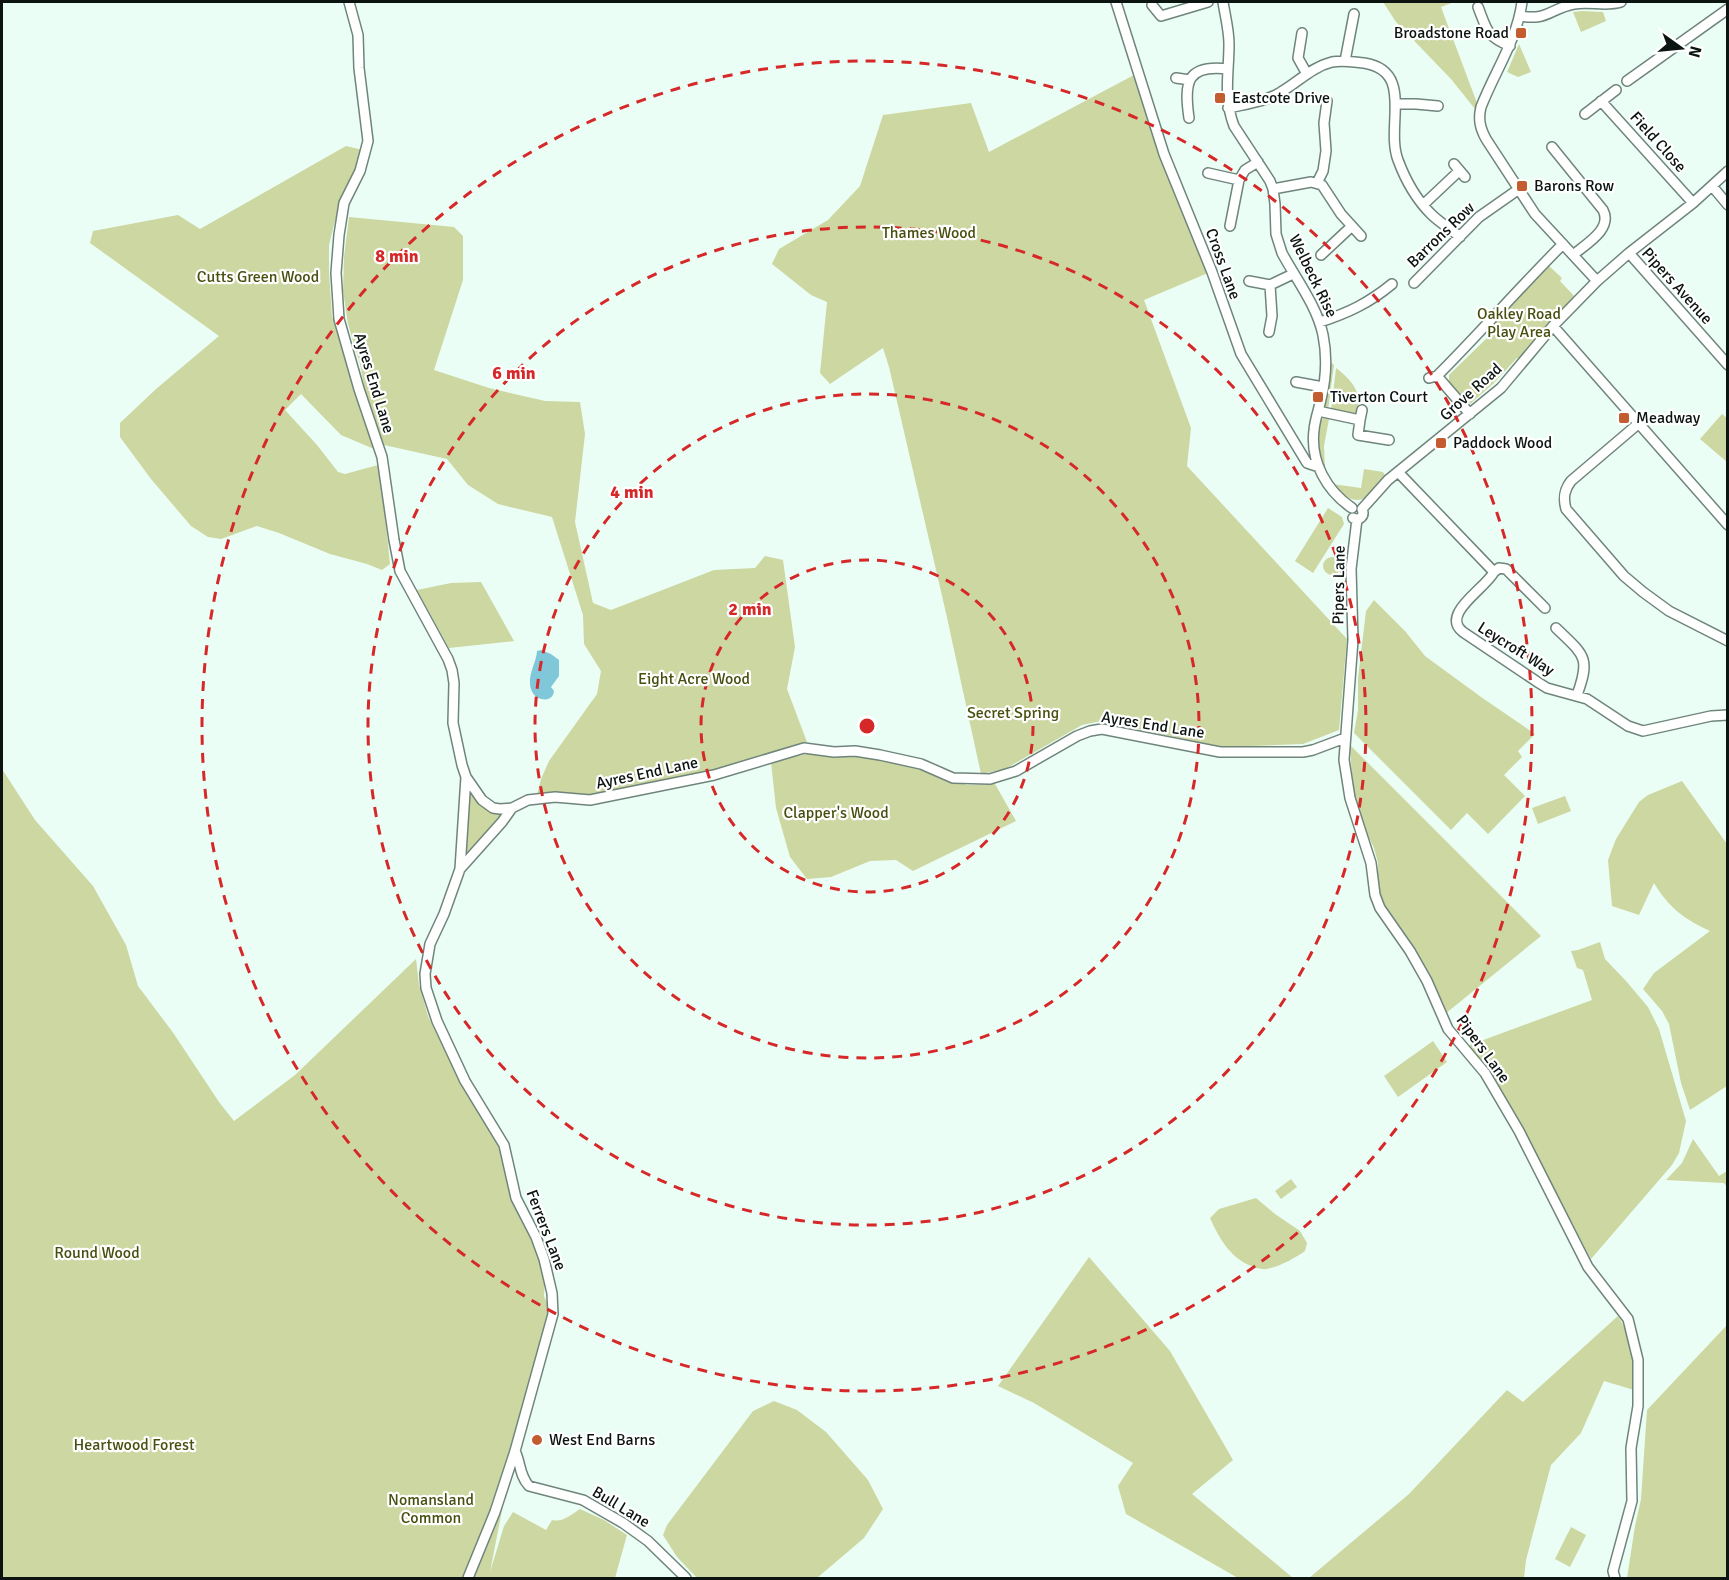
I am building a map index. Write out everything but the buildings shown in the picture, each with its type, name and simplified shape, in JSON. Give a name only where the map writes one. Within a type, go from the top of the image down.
[{"type":"street","name":"Ayres End Lane","points":[[349,2],[358,35],[359,68],[368,141],[360,171],[344,203],[336,273],[339,319],[358,389],[382,457],[400,571],[452,669],[453,723],[462,765],[466,777],[487,805],[500,809],[512,808],[528,800],[555,797],[590,800],[714,775],[804,748],[880,755],[921,764],[953,778],[973,780],[990,779],[1016,771],[1077,736],[1102,729],[1220,752],[1302,752],[1345,738]]},
{"type":"street","name":"Cross Lane","points":[[1116,2],[1164,154],[1212,272],[1241,354],[1307,463],[1319,467],[1334,494],[1357,509]]},
{"type":"street","points":[[1152,5],[1161,16],[1208,2]]},
{"type":"street","name":"Welbeck Rise","points":[[1223,2],[1230,41],[1226,94],[1228,108],[1234,126],[1270,181],[1275,204],[1276,234],[1282,253],[1320,322],[1325,346],[1323,387],[1313,437],[1315,457],[1319,467]]},
{"type":"street","points":[[1522,2],[1510,46],[1483,101],[1479,120],[1486,139],[1535,214],[1598,281]]},
{"type":"street","points":[[1520,16],[1536,18],[1571,5],[1607,5],[1622,2]]},
{"type":"street","points":[[1478,7],[1486,30],[1495,40],[1510,46]]},
{"type":"street","points":[[1627,81],[1728,9]]},
{"type":"street","points":[[1345,61],[1354,14]]},
{"type":"street","points":[[1302,33],[1298,58],[1307,74]]},
{"type":"street","points":[[1228,108],[1267,99],[1326,64],[1345,61],[1371,64],[1384,69],[1391,79],[1395,94],[1396,153],[1407,178],[1432,215],[1460,237]]},
{"type":"street","points":[[1189,118],[1186,94],[1190,80],[1196,73],[1206,68],[1228,69]]},
{"type":"street","points":[[1176,78],[1190,80]]},
{"type":"street","points":[[1585,114],[1616,90]]},
{"type":"street","points":[[1317,183],[1323,171],[1326,151],[1324,123],[1327,101]]},
{"type":"street","name":"Field Close","points":[[1601,101],[1693,203]]},
{"type":"street","points":[[1396,104],[1438,106]]},
{"type":"street","points":[[1552,147],[1603,210],[1606,218],[1603,229],[1573,255]]},
{"type":"street","points":[[1230,226],[1239,180],[1245,170],[1258,162]]},
{"type":"street","points":[[1423,204],[1459,171]]},
{"type":"street","name":"Grove Road","points":[[1357,519],[1363,516],[1357,509],[1388,480],[1501,388],[1553,326],[1598,281],[1693,203],[1728,171]]},
{"type":"street","points":[[1208,173],[1239,180]]},
{"type":"street","points":[[1273,189],[1311,182],[1322,185],[1341,214],[1361,236]]},
{"type":"street","points":[[1712,186],[1728,205]]},
{"type":"street","name":"Barrons Row","points":[[1414,283],[1469,226],[1519,189]]},
{"type":"street","points":[[1321,255],[1352,226]]},
{"type":"street","points":[[1470,414],[1433,377],[1474,339],[1563,244]]},
{"type":"street","name":"Pipers Avenue","points":[[1629,254],[1728,365]]},
{"type":"street","points":[[1250,281],[1270,285],[1293,274]]},
{"type":"street","points":[[1320,322],[1354,310],[1392,284]]},
{"type":"street","points":[[1269,332],[1272,316],[1270,285]]},
{"type":"street","points":[[1553,326],[1728,525]]},
{"type":"street","points":[[1296,382],[1323,387]]},
{"type":"street","points":[[1362,410],[1358,435],[1389,440]]},
{"type":"street","points":[[1318,411],[1360,420]]},
{"type":"street","points":[[1638,424],[1571,481],[1566,488],[1564,498],[1568,514],[1624,576],[1643,592],[1669,610],[1728,641]]},
{"type":"street","points":[[1398,472],[1494,572],[1499,568],[1506,569],[1545,608]]},
{"type":"street","name":"Pipers Lane","points":[[1357,519],[1351,569],[1353,640],[1344,760],[1350,798],[1371,863],[1375,895],[1380,908],[1410,951],[1427,981],[1448,1029],[1485,1073],[1520,1131],[1588,1267],[1628,1319],[1638,1360],[1638,1406],[1631,1448],[1632,1501],[1613,1571],[1615,1578]]},
{"type":"street","name":"Leycroft Way","points":[[1494,572],[1489,581],[1459,610],[1456,618],[1459,629],[1547,688],[1587,699],[1628,726],[1643,730],[1711,716],[1728,715]]},
{"type":"street","points":[[1556,628],[1578,649],[1583,658],[1584,672],[1577,695]]},
{"type":"street","name":"Ferrers Lane","points":[[466,777],[460,869],[444,914],[430,944],[425,974],[426,988],[437,1021],[465,1081],[504,1144],[516,1198],[536,1237],[544,1259],[552,1293],[553,1314],[515,1451],[495,1512],[468,1578]]},
{"type":"street","name":"Ferrers Lane","points":[[460,869],[512,808]]},
{"type":"street","name":"Bull Lane","points":[[515,1451],[523,1480],[529,1486],[583,1500],[623,1523],[648,1541],[686,1578]]},
{"type":"green space","points":[[1383,2],[1454,2],[1441,7],[1477,103],[1475,109],[1451,79],[1396,22]]},
{"type":"green space","points":[[1573,12],[1603,12],[1606,21],[1581,32]]},
{"type":"green space","points":[[1519,44],[1531,72],[1518,77],[1507,72]]},
{"type":"green space","points":[[1134,75],[1208,273],[1144,300],[1191,428],[1187,466],[1347,639],[1339,730],[1303,744],[1222,747],[1101,721],[1082,725],[1005,769],[981,774],[946,613],[883,348],[830,384],[820,373],[827,302],[811,295],[772,264],[779,249],[828,220],[860,186],[883,115],[971,103],[989,152]]},
{"type":"green space","name":"Cutts Green Wood","points":[[346,146],[363,150],[335,221],[329,245],[332,316],[374,449],[341,435],[301,394],[285,410],[338,472],[345,474],[378,465],[390,564],[382,570],[330,554],[257,526],[221,539],[208,537],[191,526],[151,479],[120,437],[120,423],[219,336],[90,243],[93,231],[178,215],[200,229]]},
{"type":"green space","name":"Eight Acre Wood","points":[[349,217],[454,227],[463,236],[463,280],[434,370],[489,388],[545,401],[580,402],[585,434],[575,522],[593,603],[611,610],[714,570],[755,568],[765,556],[783,560],[795,647],[787,689],[807,742],[753,762],[714,772],[585,797],[537,795],[549,761],[597,694],[601,671],[584,644],[583,615],[552,517],[498,504],[468,485],[447,459],[384,445],[368,407],[360,364],[348,324],[343,291]]},
{"type":"green space","name":"Oakley Road Play Area","points":[[1548,265],[1562,278],[1560,281],[1576,298],[1520,360],[1517,358],[1470,404],[1449,382],[1449,375],[1491,334],[1487,330]]},
{"type":"green space","points":[[1329,361],[1334,365],[1328,410],[1324,400]]},
{"type":"green space","points":[[1336,368],[1352,383],[1358,395],[1358,408],[1355,415],[1331,411]]},
{"type":"green space","points":[[1722,414],[1727,418],[1727,462],[1700,439]]},
{"type":"green space","points":[[1325,417],[1329,419],[1324,446],[1325,469],[1317,450],[1316,435]]},
{"type":"green space","points":[[1364,469],[1383,472],[1386,477],[1364,498],[1354,500],[1349,498],[1332,484],[1361,488]]},
{"type":"green space","points":[[1328,508],[1342,517],[1344,524],[1313,573],[1295,561]]},
{"type":"green space","points":[[1332,557],[1340,562],[1341,566],[1336,574],[1332,575],[1324,570],[1323,566],[1328,558]]},
{"type":"green space","points":[[481,582],[514,641],[449,648],[417,590],[451,583]]},
{"type":"green space","points":[[1374,600],[1405,631],[1425,656],[1535,734],[1518,751],[1522,757],[1504,775],[1525,796],[1488,834],[1467,813],[1451,830],[1354,733],[1366,611]]},
{"type":"green space","points":[[1350,745],[1541,936],[1445,1014],[1423,964],[1383,904],[1378,889],[1378,863],[1374,848],[1358,815],[1353,798]]},
{"type":"green space","name":"Clapper's Wood","points":[[807,754],[875,757],[921,769],[967,785],[995,784],[1016,821],[913,871],[896,860],[870,861],[831,877],[807,879],[790,857],[776,808],[771,762]]},
{"type":"green space","points":[[2,769],[35,820],[93,886],[126,945],[138,986],[234,1121],[295,1075],[416,959],[419,985],[428,1016],[452,1066],[499,1147],[513,1204],[537,1252],[545,1280],[544,1296],[552,1315],[519,1423],[490,1572],[504,1526],[513,1512],[546,1530],[552,1520],[563,1519],[580,1509],[604,1520],[627,1535],[615,1578],[2,1578]]},
{"type":"green space","points":[[1682,781],[1727,844],[1727,1086],[1690,1110],[1681,1083],[1669,1024],[1662,1011],[1643,989],[1654,973],[1710,931],[1678,912],[1654,883],[1639,915],[1612,906],[1608,860],[1616,839],[1639,802],[1648,795]]},
{"type":"green space","points":[[468,788],[503,815],[462,861]]},
{"type":"green space","points":[[1565,796],[1571,811],[1538,824],[1532,808]]},
{"type":"green space","points":[[1600,942],[1605,959],[1648,1007],[1659,1029],[1686,1121],[1679,1153],[1672,1165],[1591,1259],[1521,1125],[1490,1073],[1467,1046],[1592,1000],[1583,970],[1577,968],[1571,951]]},
{"type":"green space","points":[[1433,1041],[1447,1062],[1398,1097],[1384,1076]]},
{"type":"green space","points":[[1693,1139],[1719,1176],[1727,1171],[1727,1187],[1724,1183],[1666,1180],[1682,1163]]},
{"type":"green space","points":[[1291,1179],[1297,1187],[1281,1199],[1275,1191]]},
{"type":"green space","points":[[1256,1198],[1300,1231],[1307,1243],[1305,1251],[1281,1264],[1264,1269],[1248,1265],[1228,1249],[1210,1218],[1219,1209]]},
{"type":"green space","points":[[1089,1257],[1170,1351],[1233,1460],[1192,1494],[1293,1578],[1238,1578],[1126,1514],[1118,1486],[1133,1463],[1034,1403],[998,1386]]},
{"type":"green space","points":[[1618,1316],[1627,1333],[1632,1352],[1634,1390],[1604,1381],[1581,1433],[1551,1465],[1526,1560],[1524,1578],[1309,1578],[1409,1494],[1507,1390],[1523,1402]]},
{"type":"green space","points":[[1727,1325],[1727,1578],[1627,1578],[1641,1499],[1647,1410]]},
{"type":"green space","points":[[774,1401],[797,1410],[826,1432],[868,1480],[883,1509],[864,1538],[817,1578],[697,1578],[677,1557],[663,1535],[667,1525],[753,1411]]},
{"type":"green space","points":[[1571,1527],[1586,1535],[1570,1567],[1555,1559]]},
{"type":"water","points":[[541,650],[559,660],[559,676],[551,687],[554,691],[553,695],[547,699],[536,696],[530,684],[537,651]]},
{"type":"place","name":"Broadstone Road","points":[[1521,33]]},
{"type":"place","name":"Eastcote Drive","points":[[1220,98]]},
{"type":"place","name":"Barons Row","points":[[1522,186]]},
{"type":"place","name":"Tiverton Court","points":[[1318,397]]},
{"type":"place","name":"Meadway","points":[[1624,418]]},
{"type":"place","name":"Paddock Wood","points":[[1441,443]]},
{"type":"place","name":"West End Barns","points":[[537,1440]]},
{"type":"park label","name":"Thames Wood","points":[[929,233]]},
{"type":"park label","name":"Secret Spring","points":[[1013,713]]},
{"type":"park label","name":"Round Wood","points":[[97,1253]]},
{"type":"park label","name":"Heartwood Forest","points":[[134,1445]]},
{"type":"park label","name":"Nomansland Common","points":[[431,1509]]}]
